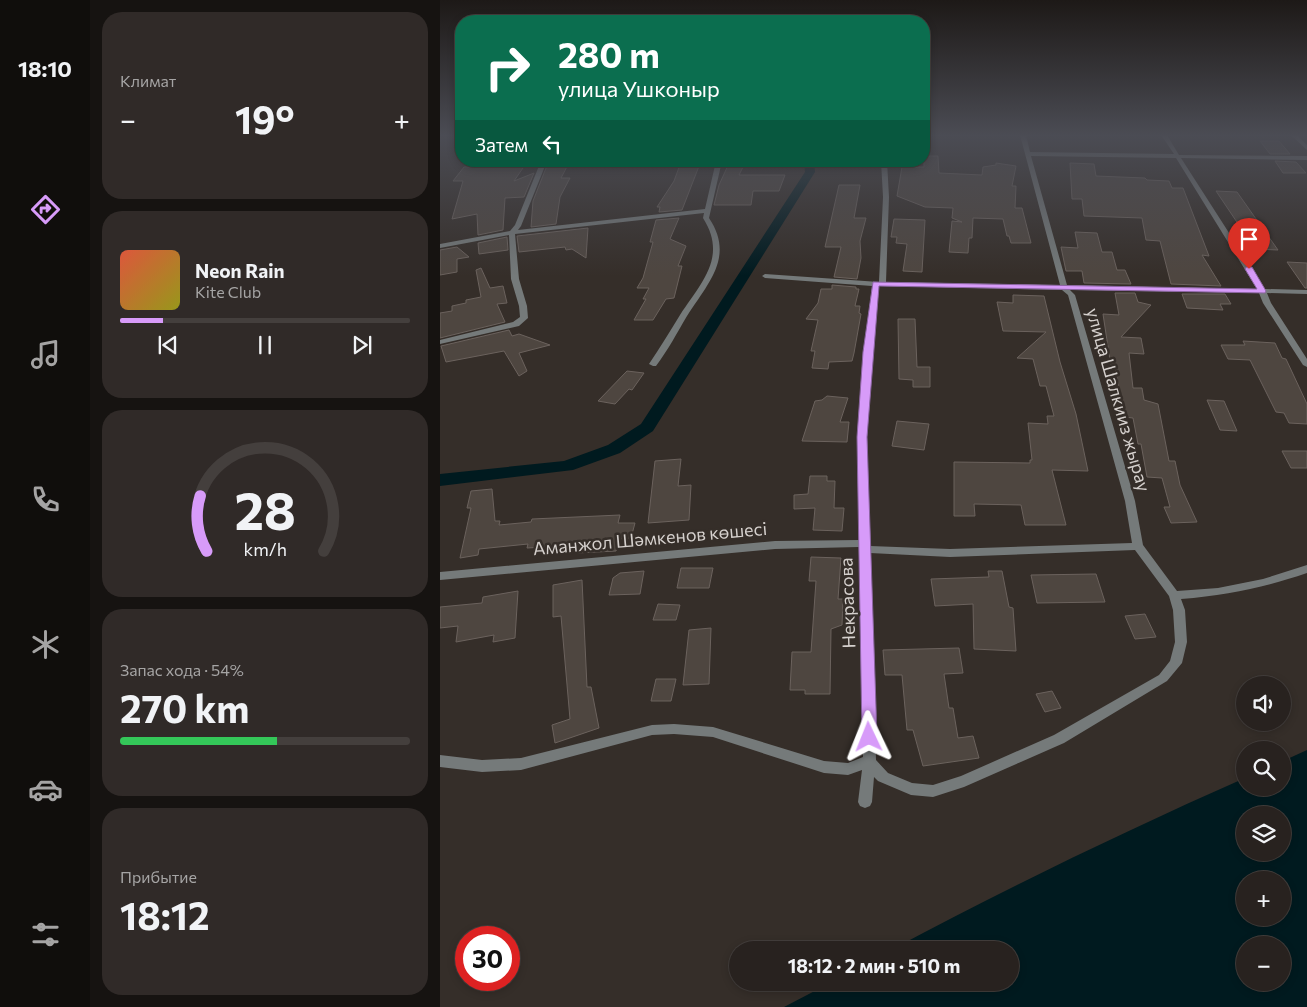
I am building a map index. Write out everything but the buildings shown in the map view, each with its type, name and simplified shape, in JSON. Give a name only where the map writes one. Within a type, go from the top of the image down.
[{"type":"street","points":[[440,342],[516,324],[524,318],[523,306],[515,278],[512,232],[518,226],[536,182]]},
{"type":"street","points":[[653,364],[668,345],[678,324],[712,271],[718,249],[713,228],[706,218],[713,182]]},
{"type":"street","name":"Некрасова","points":[[865,802],[869,761],[862,437],[868,352],[879,284],[886,206],[885,182]]},
{"type":"street","name":"улица Шалкииз жырау","points":[[869,761],[883,777],[911,789],[933,792],[964,781],[1059,739],[1164,678],[1176,663],[1181,642],[1179,610],[1174,595],[1138,546],[1130,501],[1107,415],[1071,295],[1064,286],[1036,182]]},
{"type":"street","points":[[1194,182],[1262,291],[1267,303],[1307,364]]},
{"type":"street","points":[[440,246],[512,232],[605,220],[707,212]]},
{"type":"street","points":[[765,276],[879,284],[1307,292]]},
{"type":"street","name":"Аманжол Шәмкенов көшесі","points":[[440,576],[774,545],[864,546],[950,554],[1138,546]]},
{"type":"street","points":[[1174,595],[1218,592],[1264,583],[1307,570]]},
{"type":"street","points":[[440,761],[482,766],[521,764],[652,730],[674,729],[713,732],[824,767],[848,769],[869,761]]},
{"type":"water","points":[[1307,750],[1307,1007],[784,1007],[815,991],[1019,991],[1019,941],[908,941],[978,904],[1236,782],[1236,796],[1291,796],[1291,757]]},
{"type":"waterway","points":[[440,480],[567,466],[614,449],[647,427],[804,182]]},
{"type":"route","points":[[869,737],[862,437],[868,352],[876,284],[1262,291],[1249,269]]}]
